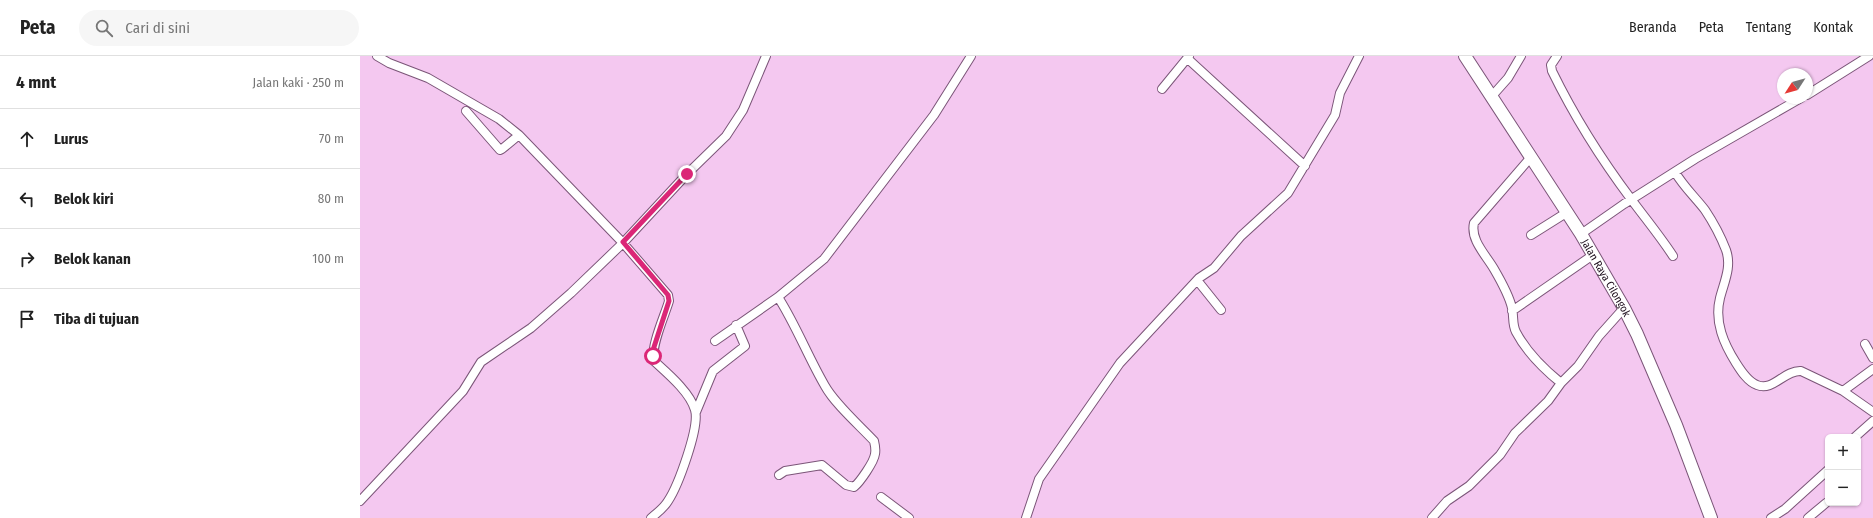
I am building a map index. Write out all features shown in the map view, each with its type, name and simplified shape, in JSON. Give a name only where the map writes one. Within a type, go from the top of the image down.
[{"type":"highway","name":"Jalan Raya Cilongok","points":[[1465,56],[1581,234],[1624,308],[1637,334],[1673,418],[1711,518]]},
{"type":"street","points":[[377,56],[389,63],[428,78],[499,119],[519,135],[623,242],[668,295],[669,301],[654,347],[653,356],[654,360],[677,383],[693,404],[696,412],[696,422],[688,453],[675,490],[661,510],[651,518]]},
{"type":"street","points":[[360,501],[463,391],[481,362],[531,328],[623,242],[687,174],[726,136],[743,110],[766,56]]},
{"type":"street","points":[[715,341],[778,297],[824,259],[934,115],[971,56]]},
{"type":"street","points":[[1026,518],[1038,479],[1120,363],[1197,280],[1214,268],[1241,236],[1288,193],[1335,115],[1340,93],[1359,56]]},
{"type":"street","points":[[1492,96],[1508,78],[1521,56]]},
{"type":"street","points":[[1557,56],[1551,68],[1572,111],[1631,199],[1658,233],[1673,256]]},
{"type":"street","points":[[1813,91],[1869,56]]},
{"type":"street","points":[[1162,89],[1188,57],[1305,166]]},
{"type":"street","points":[[1581,234],[1631,199],[1792,104]]},
{"type":"street","points":[[466,111],[500,150],[519,135]]},
{"type":"street","points":[[1530,157],[1474,223],[1472,229],[1476,241],[1502,285],[1512,311],[1512,321],[1516,332],[1544,367],[1561,383]]},
{"type":"street","points":[[1675,172],[1680,181],[1704,210],[1727,251],[1729,261],[1728,274],[1720,299],[1719,328],[1730,353],[1750,381],[1763,387],[1771,385],[1783,376],[1797,371],[1806,373],[1843,391],[1873,412]]},
{"type":"street","points":[[1531,235],[1566,213]]},
{"type":"street","points":[[1512,311],[1593,255]]},
{"type":"street","points":[[1197,280],[1221,310]]},
{"type":"street","points":[[778,297],[825,387],[874,441],[876,446],[875,455],[858,484],[854,487],[846,485],[822,465],[785,471],[779,475]]},
{"type":"street","points":[[1432,518],[1447,501],[1469,486],[1500,455],[1515,433],[1548,401],[1561,383],[1578,366],[1599,336],[1624,308]]},
{"type":"street","points":[[696,412],[714,371],[744,346],[736,326]]},
{"type":"street","points":[[1865,344],[1873,358]]},
{"type":"street","points":[[1843,391],[1873,369]]},
{"type":"street","points":[[1858,434],[1873,421]]},
{"type":"street","points":[[1771,518],[1785,509],[1825,473]]},
{"type":"street","points":[[881,497],[909,518]]},
{"type":"street","points":[[1808,518],[1825,504]]},
{"type":"route","points":[[653,356],[654,347],[669,301],[668,295],[623,242],[687,174]]}]
